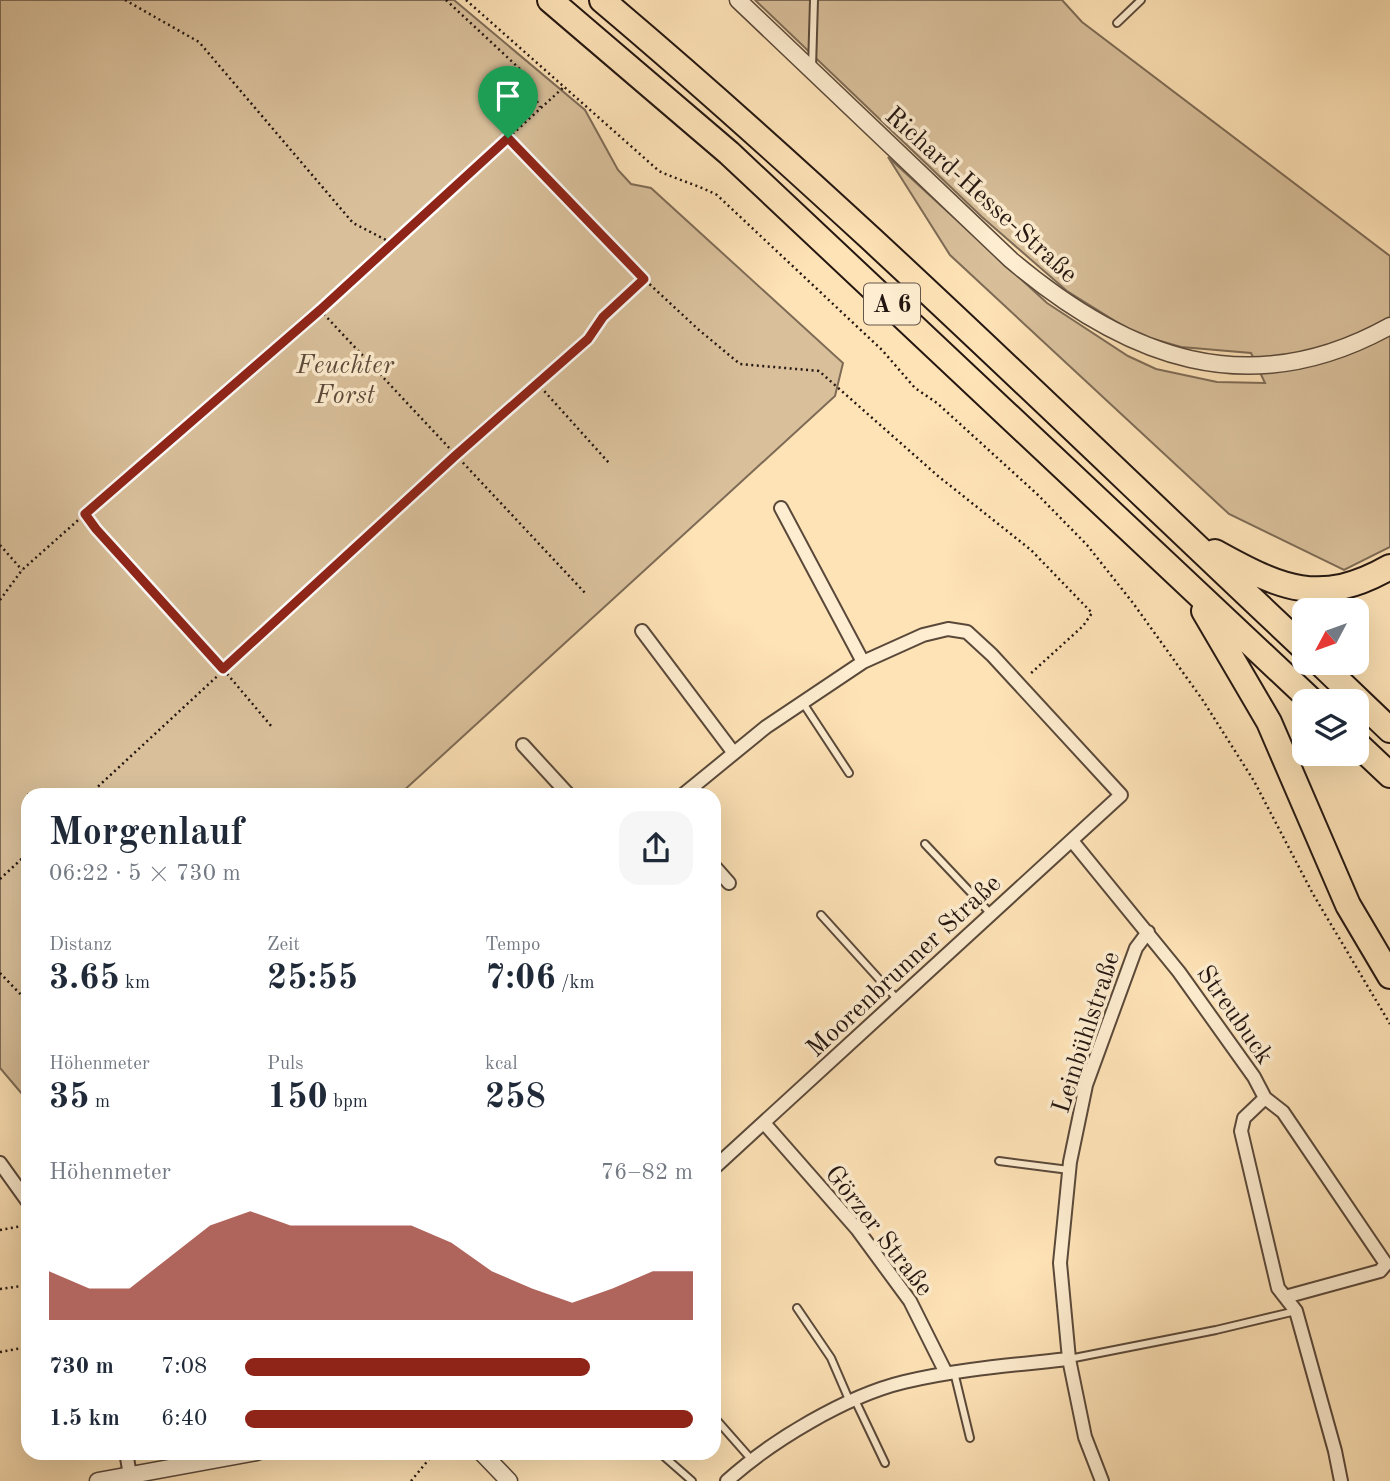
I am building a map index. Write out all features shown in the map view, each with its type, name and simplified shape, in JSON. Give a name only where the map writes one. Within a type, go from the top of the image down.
[{"type":"highway","name":"A 6","points":[[550,0],[729,153],[1299,689]]},
{"type":"highway","name":"A 6","points":[[602,0],[761,138],[1292,637]]},
{"type":"highway","points":[[1181,532],[1260,577],[1284,586],[1306,589],[1342,587],[1365,581],[1390,567]]},
{"type":"highway","points":[[1190,586],[1269,722],[1340,887],[1390,976]]},
{"type":"highway","points":[[1334,676],[1390,730]]},
{"type":"highway","points":[[1369,755],[1390,775]]},
{"type":"street","name":"Richard-Hesse-Straße","points":[[738,0],[1026,273],[1074,309],[1136,342],[1161,352],[1210,363],[1273,364],[1334,352],[1390,326]]},
{"type":"street","points":[[781,509],[863,662]]},
{"type":"street","points":[[691,788],[733,752],[802,701],[863,662],[923,635],[948,629],[967,632],[1019,684]]},
{"type":"street","points":[[642,631],[733,752]]},
{"type":"street","name":"Moorenbrunner Straße","points":[[721,1162],[1073,842],[1121,795],[1019,684]]},
{"type":"street","points":[[523,745],[562,788]]},
{"type":"street","name":"Streubuck","points":[[1073,842],[1148,932],[1246,1067],[1265,1098],[1244,1118],[1241,1131],[1278,1288],[1296,1311],[1341,1481]]},
{"type":"street","points":[[721,874],[729,883]]},
{"type":"street","name":"Leinbühlstraße","points":[[1102,1481],[1085,1437],[1069,1359],[1060,1263],[1069,1170],[1086,1085],[1136,948],[1148,932]]},
{"type":"street","points":[[1265,1098],[1283,1112],[1388,1266],[1285,1297]]},
{"type":"street","name":"Görzer Straße","points":[[764,1123],[857,1229],[910,1301],[950,1372]]},
{"type":"street","points":[[0,1163],[21,1192]]},
{"type":"street","points":[[727,1481],[751,1459],[778,1440],[853,1401],[900,1383],[950,1372],[1069,1359]]},
{"type":"street","points":[[127,1460],[130,1478]]},
{"type":"street","points":[[98,1481],[130,1478],[218,1460]]},
{"type":"street","points":[[489,1460],[509,1481]]},
{"type":"lane","points":[[812,70],[814,0]]},
{"type":"lane","points":[[1117,23],[1141,0]]},
{"type":"lane","points":[[802,701],[849,774]]},
{"type":"lane","points":[[925,844],[991,914]]},
{"type":"lane","points":[[821,915],[898,1000]]},
{"type":"lane","points":[[999,1161],[1069,1170]]},
{"type":"lane","points":[[797,1308],[831,1358],[885,1463]]},
{"type":"lane","points":[[1069,1359],[1296,1311]]},
{"type":"lane","points":[[950,1372],[970,1438]]},
{"type":"lane","points":[[721,1425],[751,1459]]},
{"type":"lane","points":[[668,1460],[692,1481]]},
{"type":"path","points":[[125,0],[198,42],[353,223],[392,243]]},
{"type":"path","points":[[446,0],[521,70],[540,108]]},
{"type":"path","points":[[466,0],[659,171],[716,195],[882,349],[915,388],[937,403],[1037,494],[1087,545],[1133,603],[1202,699],[1247,769],[1313,894],[1390,1024]]},
{"type":"path","points":[[0,600],[22,570],[320,310],[565,86]]},
{"type":"path","points":[[508,138],[644,279],[740,364],[818,371],[938,476],[1031,550],[1092,613],[1083,626],[1019,684]]},
{"type":"path","points":[[96,788],[455,456],[588,339],[603,317],[644,279]]},
{"type":"path","points":[[320,310],[586,594]]},
{"type":"path","points":[[537,383],[609,463]]},
{"type":"path","points":[[85,514],[272,727]]},
{"type":"path","points":[[0,545],[22,570]]},
{"type":"path","points":[[0,879],[21,860]]},
{"type":"path","points":[[0,973],[21,995]]},
{"type":"path","points":[[0,1230],[21,1226]]},
{"type":"path","points":[[0,1289],[21,1286]]},
{"type":"path","points":[[0,1352],[21,1348]]},
{"type":"path","points":[[411,1481],[428,1460]]},
{"type":"green space","name":"Feuchter Forst","points":[[0,0],[454,0],[585,110],[618,170],[631,184],[651,188],[843,363],[835,396],[407,788],[21,788],[21,1093],[0,1068]]},
{"type":"green space","points":[[755,0],[1062,0],[1082,22],[1390,256],[1390,547],[1344,570],[1229,514],[950,255],[888,157],[1047,303],[1128,356],[1156,369],[1217,382],[1265,383],[1251,353],[1181,347],[1136,334],[1067,291],[982,217]]},
{"type":"route","points":[[508,138],[644,279],[603,317],[588,339],[455,456],[223,669],[85,514],[320,310],[508,138]]}]
